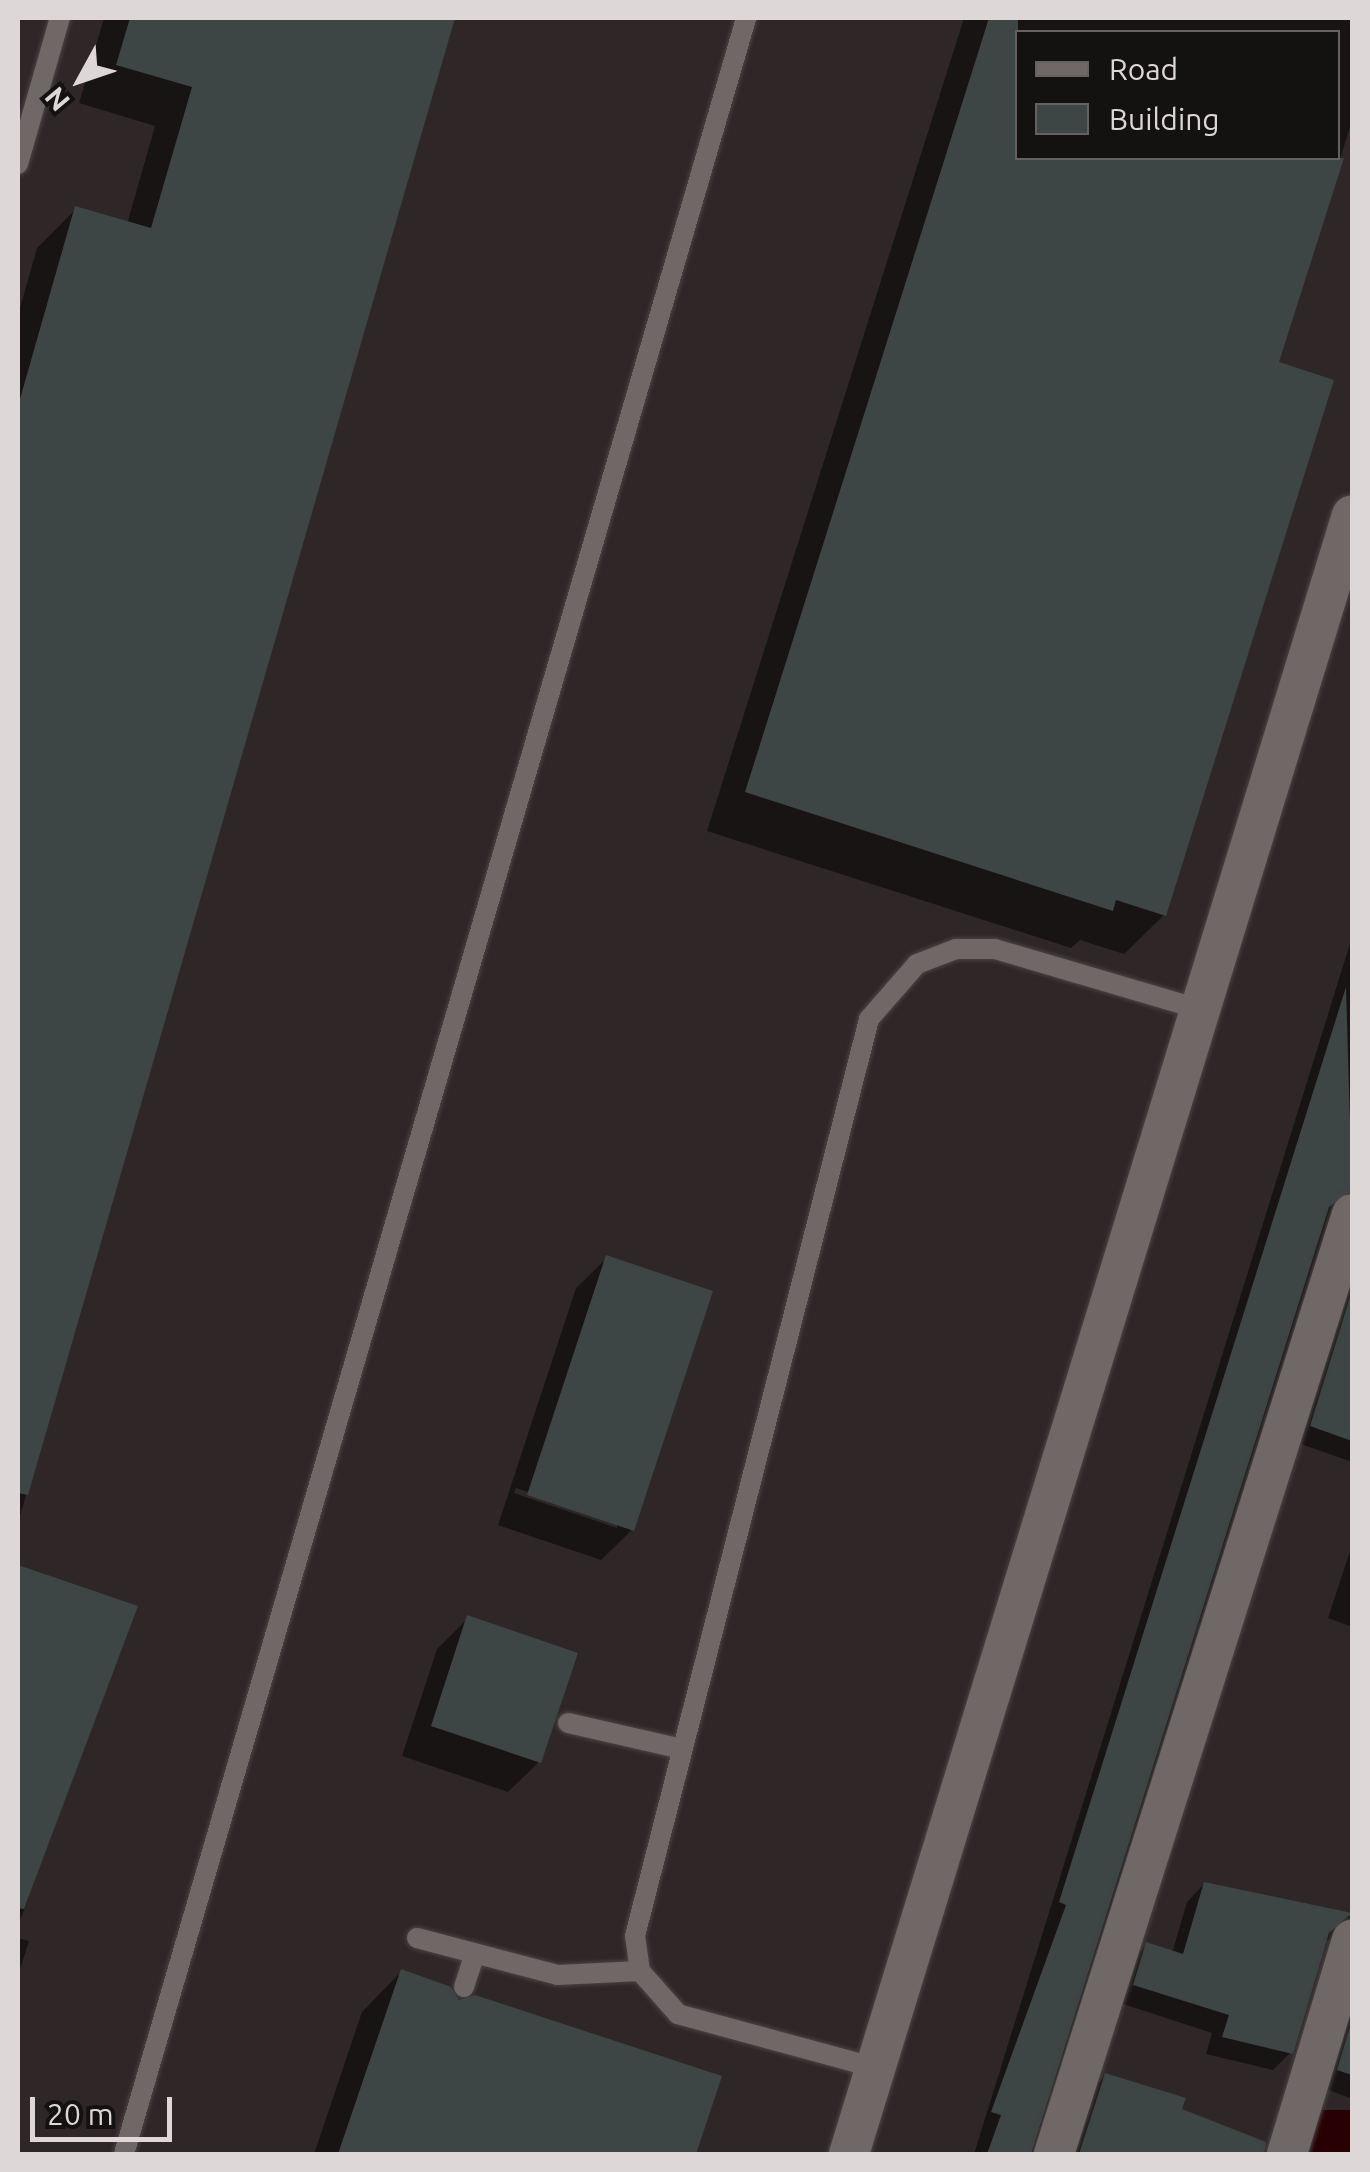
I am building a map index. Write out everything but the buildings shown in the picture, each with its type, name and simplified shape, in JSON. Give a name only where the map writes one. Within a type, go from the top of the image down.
[{"type":"street","points":[[849,2154],[880,2069],[1352,515]]},
{"type":"street","points":[[1054,2154],[1238,1552],[1352,1214]]},
{"type":"street","points":[[1287,2154],[1352,1940]]},
{"type":"lane","points":[[18,164],[60,18]]},
{"type":"lane","points":[[124,2154],[746,18]]},
{"type":"lane","points":[[880,2069],[678,2014],[640,1971],[634,1936],[869,1019],[887,989],[956,949],[995,948],[1202,1010]]},
{"type":"lane","points":[[568,1723],[682,1750]]},
{"type":"lane","points":[[417,1938],[558,1975],[640,1971]]},
{"type":"lane","points":[[464,1987],[475,1954]]},
{"type":"shaded area","points":[[1319,2110],[1352,2110],[1352,2154],[1305,2154]]}]
